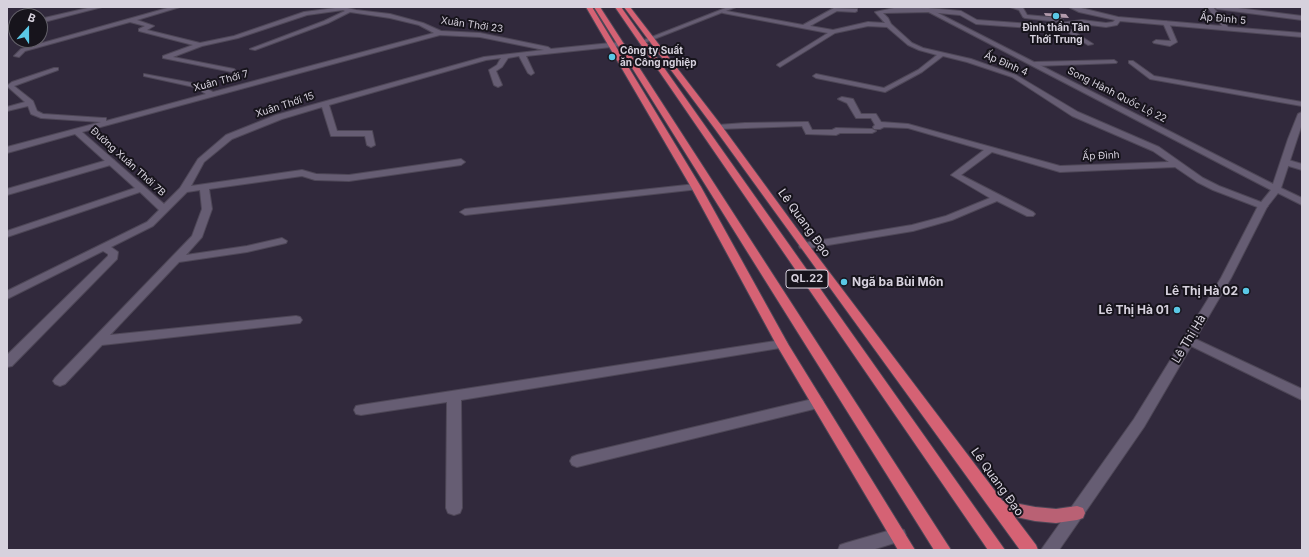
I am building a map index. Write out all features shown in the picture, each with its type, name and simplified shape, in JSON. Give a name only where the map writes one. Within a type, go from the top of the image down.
[{"type":"highway","name":"QL.22","points":[[589,7],[616,45],[943,550]]},
{"type":"highway","name":"QL.22","points":[[597,7],[616,45],[782,344],[907,550]]},
{"type":"highway","name":"Lê Quang Đạo","points":[[618,7],[718,127],[804,246],[1030,550]]},
{"type":"highway","name":"Lê Quang Đạo","points":[[627,7],[646,40],[997,550]]},
{"type":"main road","points":[[999,507],[1035,514],[1056,516],[1077,513]]},
{"type":"street","points":[[48,19],[99,7]]},
{"type":"street","points":[[17,56],[23,50],[177,7]]},
{"type":"street","points":[[646,40],[733,7]]},
{"type":"street","points":[[1013,7],[1021,9],[1025,16],[1106,25],[1115,24],[1118,19]]},
{"type":"street","name":"Ấp Đình 5","points":[[1072,7],[1081,11],[1118,19],[1302,35]]},
{"type":"street","points":[[1210,7],[1227,29]]},
{"type":"street","points":[[1217,7],[1302,18]]},
{"type":"street","points":[[232,70],[165,57],[200,45],[236,37],[306,13],[339,8]]},
{"type":"street","name":"Xuân Thới 23","points":[[339,8],[349,11],[402,19],[421,24],[440,33],[480,35],[558,51]]},
{"type":"street","points":[[803,26],[836,9],[855,10]]},
{"type":"street","points":[[925,9],[961,14],[976,22],[1031,26],[1060,25],[1082,22]]},
{"type":"street","name":"Ấp Đình 4","points":[[925,9],[878,12],[886,19],[889,25],[910,44],[921,49],[982,64],[1014,76],[1075,114],[1136,139],[1156,149],[1200,180],[1216,188],[1263,206]]},
{"type":"street","name":"Song Hành Quốc Lộ 22","points":[[925,9],[1302,202]]},
{"type":"street","points":[[252,49],[326,22],[349,11]]},
{"type":"street","points":[[723,11],[834,32]]},
{"type":"street","points":[[130,20],[151,26],[141,30],[200,45]]},
{"type":"street","points":[[780,65],[834,32],[868,24],[889,25]]},
{"type":"street","points":[[1156,42],[1170,44],[1174,42],[1166,24]]},
{"type":"street","points":[[1060,25],[1090,44]]},
{"type":"street","name":"Xuân Thới 7","points":[[7,150],[440,33]]},
{"type":"street","name":"Xuân Thới 15","points":[[7,296],[150,224],[184,190],[201,161],[229,137],[279,116],[486,58],[616,45]]},
{"type":"street","points":[[816,76],[864,87],[885,90],[920,71],[942,54]]},
{"type":"street","points":[[522,55],[531,73]]},
{"type":"street","points":[[498,85],[492,70],[500,66],[506,56]]},
{"type":"street","points":[[1035,64],[1114,62]]},
{"type":"street","points":[[1132,62],[1152,78],[1302,104]]},
{"type":"street","points":[[56,69],[11,84],[10,86],[30,103],[34,112],[41,116],[66,119],[114,120]]},
{"type":"street","points":[[146,75],[196,85],[211,94]]},
{"type":"street","points":[[718,127],[805,124],[809,132],[836,133],[836,130],[872,132],[871,127],[880,127],[873,116],[859,116],[850,101],[842,99]]},
{"type":"street","points":[[7,110],[30,103]]},
{"type":"street","points":[[325,104],[334,134],[369,133],[371,145]]},
{"type":"street","name":"Lê Thị Hà","points":[[1049,550],[1077,513],[1139,424],[1226,278],[1263,206],[1276,188],[1302,114]]},
{"type":"street","points":[[903,117],[908,126]]},
{"type":"street","name":"Ấp Đình","points":[[878,124],[908,126],[1060,169],[1178,164]]},
{"type":"street","name":"Đường Xuân Thới 7B","points":[[76,131],[165,210]]},
{"type":"street","points":[[991,149],[955,175],[1030,214]]},
{"type":"street","points":[[7,192],[111,162]]},
{"type":"street","points":[[184,190],[302,173],[314,177],[349,178],[461,162]]},
{"type":"street","points":[[1285,162],[1302,167]]},
{"type":"street","points":[[465,212],[696,187]]},
{"type":"street","points":[[60,381],[197,237],[207,209],[204,188]]},
{"type":"street","points":[[7,234],[142,189]]},
{"type":"street","points":[[804,246],[913,228],[949,218],[997,198]]},
{"type":"street","points":[[177,259],[247,249],[282,241]]},
{"type":"street","points":[[7,363],[113,257],[113,252],[104,248]]},
{"type":"street","points":[[97,342],[296,320]]},
{"type":"street","points":[[1189,340],[1302,394]]},
{"type":"street","points":[[361,410],[782,344]]},
{"type":"street","points":[[454,396],[454,508]]},
{"type":"street","points":[[577,461],[817,403]]},
{"type":"street","points":[[846,550],[898,535]]},
{"type":"building","name":"Đình thần Tân Thới Trung","points":[[1044,13],[1066,14],[1069,18],[1046,17]]},
{"type":"place","name":"Đình thần Tân Thới Trung","points":[[1056,16]]},
{"type":"place","name":"Công ty Suất ăn Công nghiệp","points":[[612,57]]},
{"type":"place","name":"Ngã ba Bùi Môn","points":[[844,282]]},
{"type":"place","name":"Lê Thị Hà 02","points":[[1246,291]]},
{"type":"place","name":"Lê Thị Hà 01","points":[[1177,310]]}]
